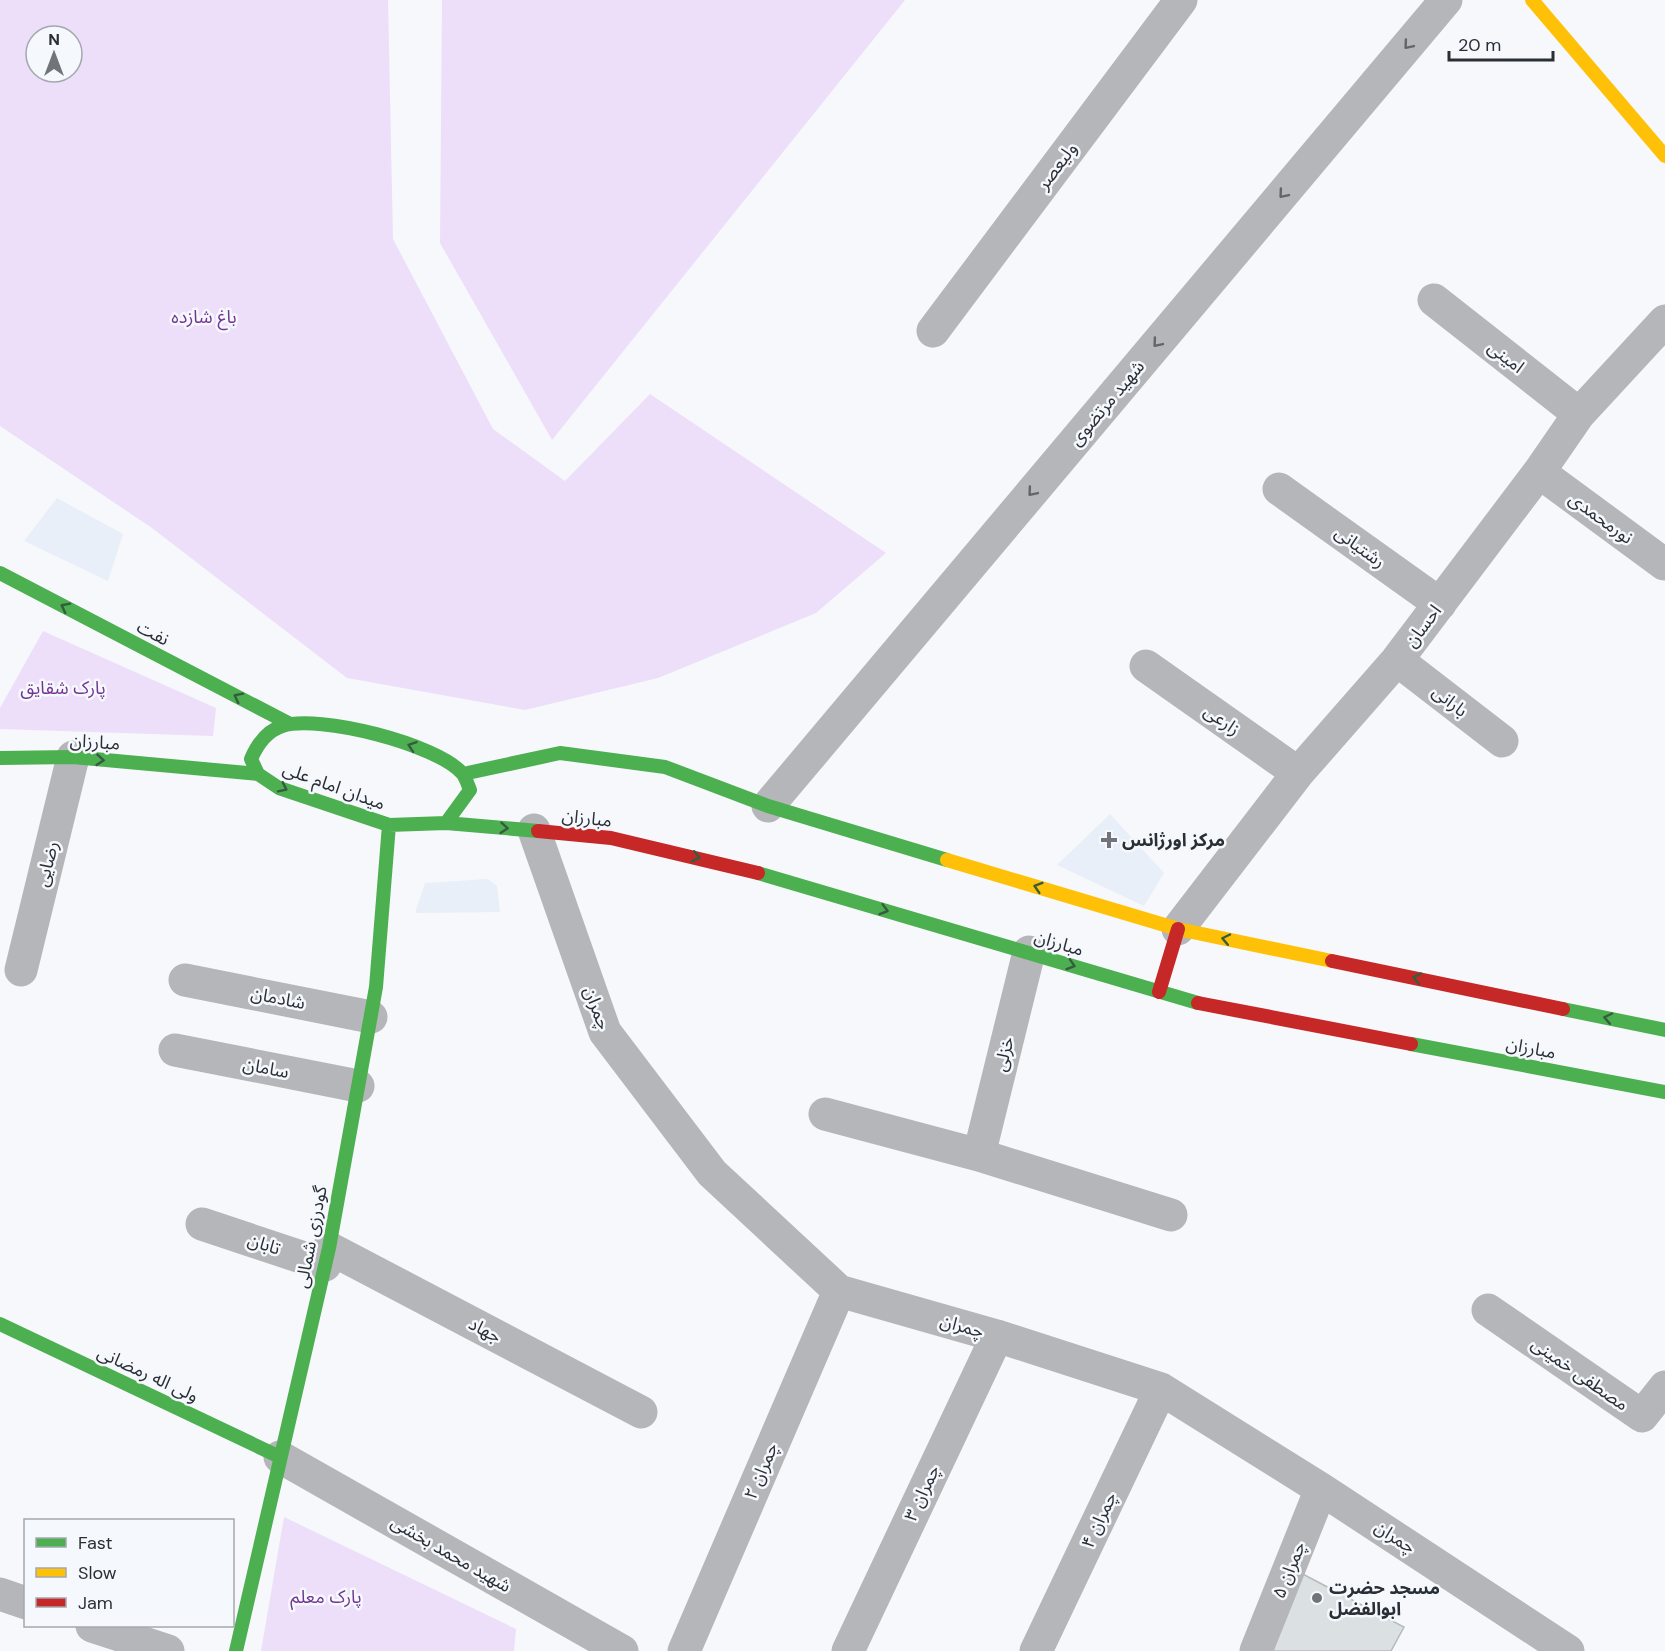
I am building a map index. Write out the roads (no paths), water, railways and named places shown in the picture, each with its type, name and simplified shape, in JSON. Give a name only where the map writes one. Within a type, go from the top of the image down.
[{"type":"street","name":"ولیعصر","points":[[933,331],[1182,0]]},
{"type":"street","name":"شهید مرتضوی","points":[[768,806],[1446,0]]},
{"type":"street","points":[[1532,0],[1665,156]]},
{"type":"street","name":"امینی","points":[[1434,300],[1579,414]]},
{"type":"street","name":"احسان","points":[[1178,929],[1298,773],[1397,660],[1539,472],[1579,414],[1665,321]]},
{"type":"street","name":"نورمحمدی","points":[[1539,472],[1664,564]]},
{"type":"street","name":"رشتیانی","points":[[1279,489],[1440,604]]},
{"type":"street","name":"نفت","points":[[0,573],[290,724]]},
{"type":"street","name":"بارانی","points":[[1397,660],[1502,741]]},
{"type":"street","name":"زارعی","points":[[1146,666],[1298,773]]},
{"type":"street","points":[[290,724],[338,727],[387,737],[436,754],[463,774],[470,790],[463,803],[446,823]]},
{"type":"street","name":"میدان امام علی","points":[[290,724],[271,732],[256,744],[251,759],[258,774],[279,788],[389,825],[446,823]]},
{"type":"street","points":[[463,774],[560,753],[664,767],[768,806],[1178,929],[1665,1030]]},
{"type":"street","name":"مبارزان","points":[[0,758],[73,757],[258,774]]},
{"type":"street","name":"رضایی","points":[[21,970],[73,757]]},
{"type":"street","name":"مبارزان","points":[[446,823],[611,838],[730,865],[1194,1002],[1665,1092]]},
{"type":"street","name":"گودرزی شمالی","points":[[236,1651],[327,1257],[376,987],[389,825]]},
{"type":"street","name":"چمران","points":[[534,830],[605,1032],[712,1173],[838,1291],[997,1336],[1161,1389],[1321,1489],[1568,1651]]},
{"type":"street","points":[[1158,992],[1178,929]]},
{"type":"street","name":"خزلی","points":[[979,1155],[1029,952]]},
{"type":"street","name":"شادمان","points":[[185,980],[371,1017]]},
{"type":"street","name":"سامان","points":[[175,1050],[358,1086]]},
{"type":"street","points":[[825,1114],[979,1155],[1171,1215]]},
{"type":"street","name":"تابان","points":[[202,1224],[327,1257]]},
{"type":"street","name":"جهاد","points":[[327,1257],[641,1412]]},
{"type":"street","name":"چمران ۲","points":[[684,1651],[838,1291]]},
{"type":"street","name":"مصطفی خمینی","points":[[1488,1310],[1642,1416],[1665,1387]]},
{"type":"street","name":"ولی اله رمضانی","points":[[0,1324],[280,1457]]},
{"type":"street","name":"چمران ۳","points":[[848,1651],[997,1336]]},
{"type":"street","name":"چمران ۴","points":[[1036,1651],[1161,1389]]},
{"type":"street","name":"شهید محمد بخشی","points":[[280,1457],[622,1651]]},
{"type":"street","name":"چمران ۵","points":[[1256,1651],[1321,1489]]},
{"type":"street","points":[[0,1594],[24,1602]]},
{"type":"street","points":[[95,1627],[168,1651]]},
{"type":"place","name":"مرکز اورژانس","points":[[1109,840]]},
{"type":"place","name":"مسجد حضرت ابوالفضل","points":[[1317,1598]]},
{"type":"park label","name":"باغ شازده","points":[[204,317]]},
{"type":"park label","name":"پارک شقایق","points":[[63,688]]},
{"type":"park label","name":"پارک معلم","points":[[326,1597]]}]
